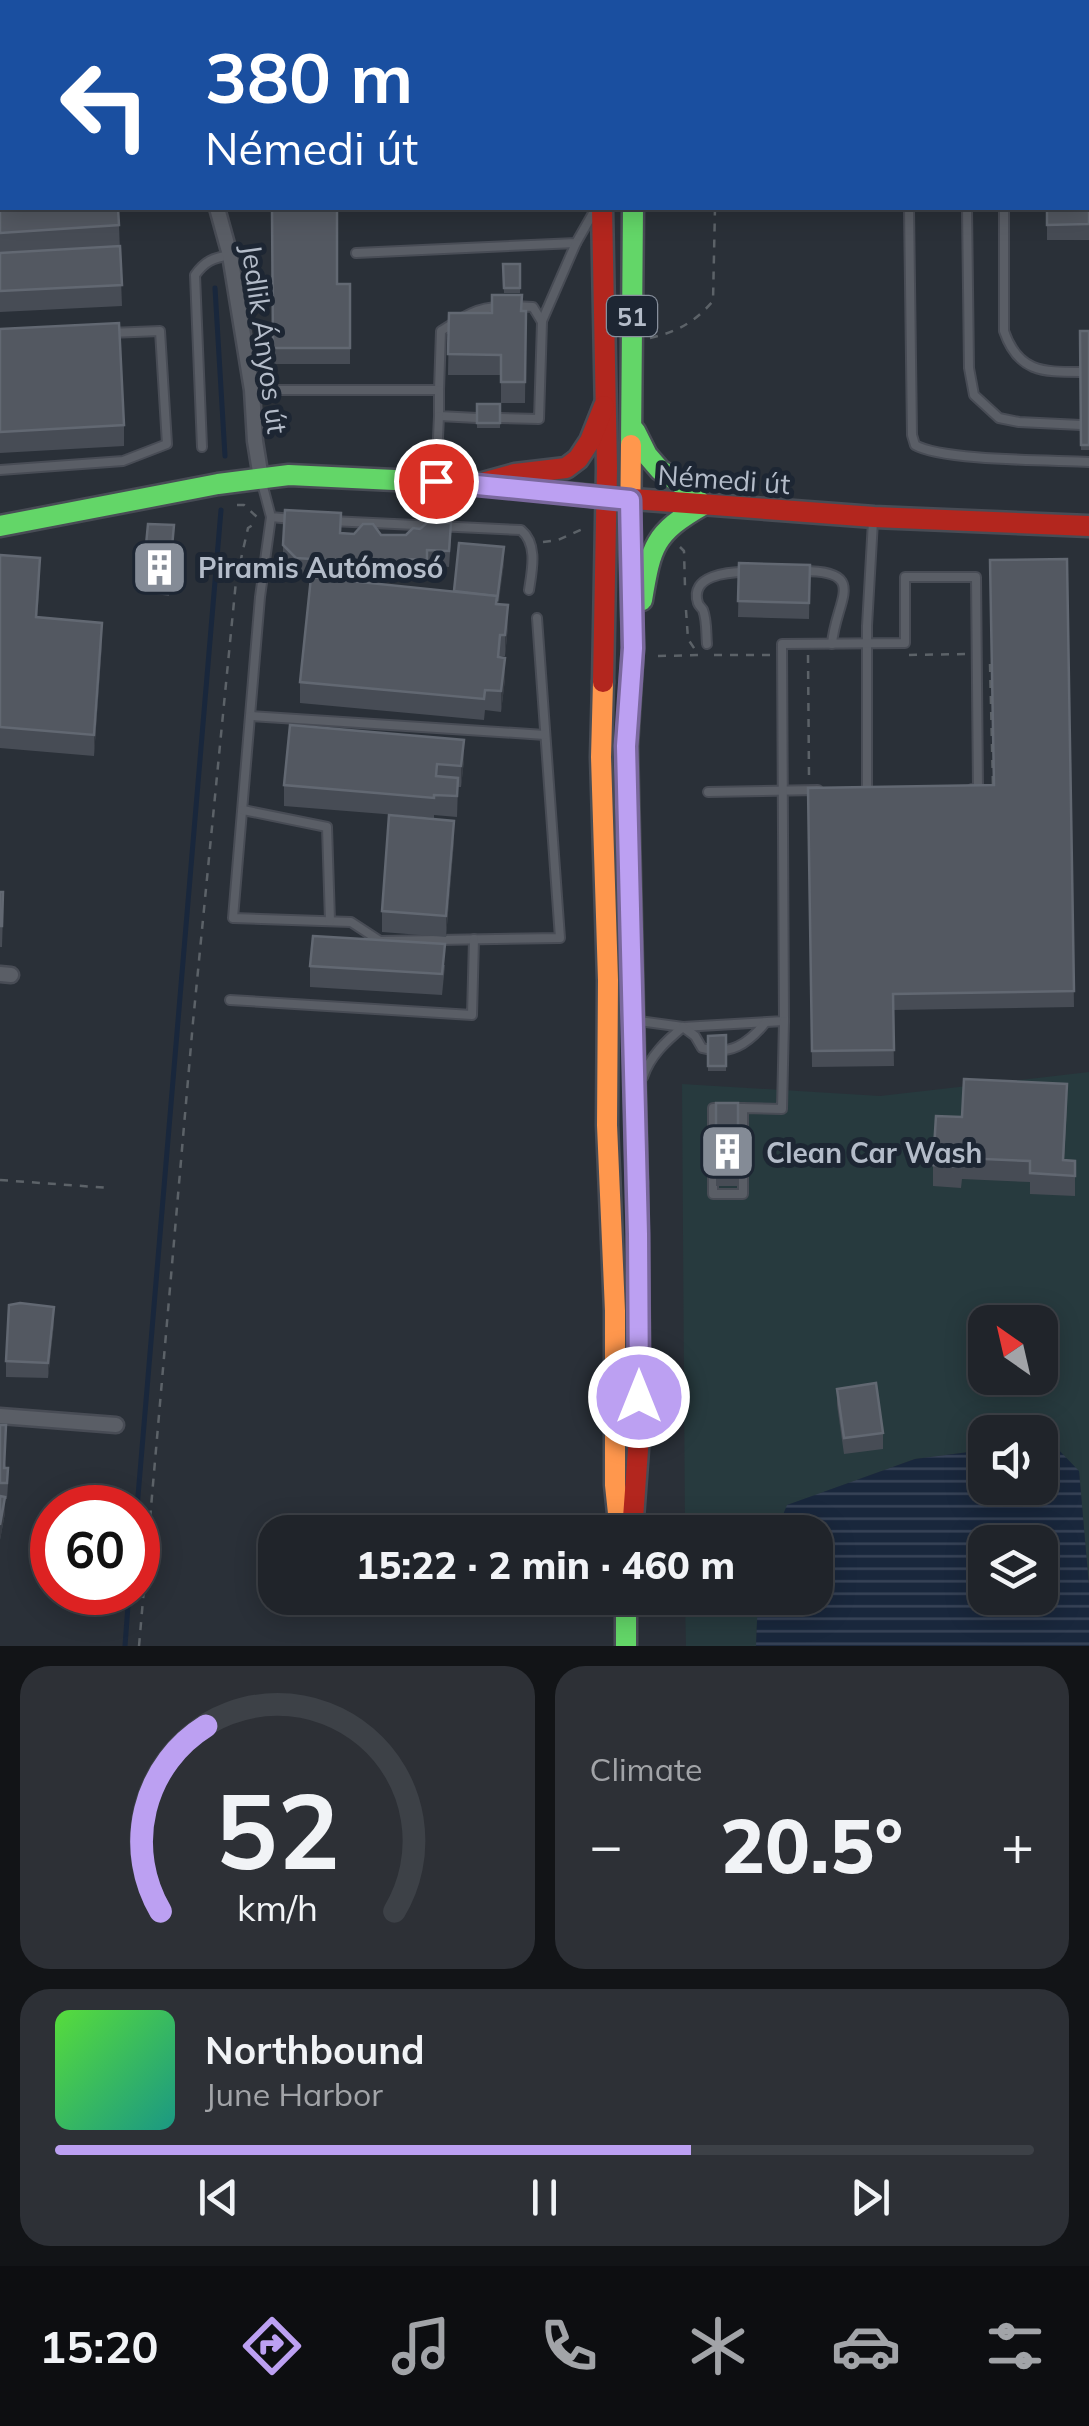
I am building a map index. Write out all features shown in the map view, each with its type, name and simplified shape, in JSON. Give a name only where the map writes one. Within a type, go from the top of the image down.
[{"type":"main road","name":"51","points":[[599,210],[607,398],[601,757],[618,1515]]},
{"type":"main road","name":"51","points":[[633,210],[633,648],[626,746],[640,1422],[634,1515]]},
{"type":"main road","points":[[479,484],[516,474],[566,468],[590,441],[607,398]]},
{"type":"main road","points":[[632,424],[647,455],[702,505],[662,532],[650,553],[633,648]]},
{"type":"main road","name":"Némedi út","points":[[0,526],[218,484],[321,475],[874,517],[1089,526]]},
{"type":"main road","points":[[626,1615],[626,1646]]},
{"type":"street","name":"Jedlik Ányos út","points":[[218,210],[230,255],[262,478]]},
{"type":"street","points":[[0,1416],[116,1425]]},
{"type":"lane","points":[[500,418],[539,419],[542,322],[576,243],[598,210]]},
{"type":"lane","points":[[910,210],[915,445],[924,450],[975,456],[1089,462]]},
{"type":"lane","points":[[967,210],[969,368],[974,395],[1000,418],[1081,426]]},
{"type":"lane","points":[[1004,210],[1004,331],[1011,350],[1029,366],[1050,372],[1080,372]]},
{"type":"lane","points":[[356,253],[576,243]]},
{"type":"lane","points":[[202,448],[195,275],[212,258],[230,255]]},
{"type":"lane","points":[[436,481],[441,331],[467,314],[489,307],[533,307],[542,322]]},
{"type":"lane","points":[[0,470],[123,462],[167,444],[160,331],[100,334]]},
{"type":"lane","points":[[252,390],[439,390]]},
{"type":"lane","points":[[439,416],[477,418]]},
{"type":"lane","points":[[262,478],[271,517],[260,597],[233,918],[351,922],[380,942],[560,938],[537,618]]},
{"type":"lane","points":[[271,517],[309,520]]},
{"type":"lane","points":[[866,790],[867,644],[874,517]]},
{"type":"lane","points":[[327,521],[521,530],[532,543],[528,590]]},
{"type":"lane","points":[[782,572],[820,571],[836,575],[843,582],[845,591],[833,623],[832,644]]},
{"type":"lane","points":[[707,644],[704,610],[698,603],[702,583],[725,572],[763,572]]},
{"type":"lane","points":[[744,1108],[743,1194],[713,1194],[713,1108],[744,1108],[782,1109],[782,644],[905,643],[905,577],[976,577],[978,789],[960,789]]},
{"type":"lane","points":[[250,716],[545,735]]},
{"type":"lane","points":[[708,792],[830,790]]},
{"type":"lane","points":[[849,790],[880,790]]},
{"type":"lane","points":[[242,810],[327,826],[330,922]]},
{"type":"lane","points":[[230,1000],[472,1014],[474,940]]},
{"type":"lane","points":[[608,980],[620,1006],[632,1020],[683,1026],[784,1021]]},
{"type":"lane","points":[[608,1055],[619,1032],[632,1020]]},
{"type":"lane","points":[[683,1026],[702,1048],[726,1052],[740,1047],[765,1023]]},
{"type":"lane","points":[[634,1112],[647,1065],[683,1026]]},
{"type":"path","points":[[649,338],[679,330],[704,312],[713,300],[714,210]]},
{"type":"path","points":[[238,505],[244,505],[257,517],[271,517]]},
{"type":"path","points":[[138,1646],[236,581],[248,528],[271,517]]},
{"type":"path","points":[[532,543],[558,540],[589,526]]},
{"type":"path","points":[[990,654],[993,798]]},
{"type":"path","points":[[658,656],[708,655]]},
{"type":"path","points":[[808,655],[809,790]]},
{"type":"path","points":[[0,1180],[110,1188]]},
{"type":"green space","points":[[1089,1072],[1089,1586],[1079,1472],[1058,1450],[1058,1415],[968,1415],[968,1452],[915,1459],[788,1505],[784,1515],[685,1515],[682,1084],[880,1096]]},
{"type":"green space","points":[[685,1615],[757,1615],[756,1646],[686,1646]]},
{"type":"water","points":[[1058,1449],[1079,1471],[1089,1586],[1089,1646],[756,1646],[757,1615],[833,1615],[833,1515],[783,1515],[787,1505],[915,1459],[968,1452],[968,1505],[1058,1505]]},
{"type":"building","points":[[0,210],[118,210],[119,225],[0,233]]},
{"type":"building","points":[[272,210],[337,210],[337,284],[350,284],[350,348],[273,348]]},
{"type":"building","points":[[1047,210],[1089,210],[1089,224],[1047,225]]},
{"type":"building","points":[[120,246],[122,285],[0,291],[0,253]]},
{"type":"building","points":[[503,264],[520,264],[520,288],[504,288]]},
{"type":"building","points":[[492,295],[522,295],[521,311],[526,311],[525,382],[501,382],[501,355],[448,354],[449,313],[492,313]]},
{"type":"building","points":[[119,323],[124,425],[0,432],[0,329]]},
{"type":"building","points":[[1080,331],[1089,331],[1089,445],[1081,445]]},
{"type":"building","points":[[477,404],[500,404],[500,423],[477,423]]},
{"type":"building","points":[[285,510],[341,513],[340,533],[354,534],[363,524],[373,524],[381,535],[406,535],[428,522],[451,523],[449,551],[427,550],[427,560],[407,559],[407,565],[377,563],[377,569],[341,566],[342,561],[296,558],[283,545]]},
{"type":"building","name":"Piramis Autómosó","points":[[148,524],[174,525],[169,580],[143,577]]},
{"type":"building","points":[[459,543],[504,547],[497,601],[497,596],[454,591]]},
{"type":"building","points":[[0,555],[40,558],[36,617],[102,623],[94,735],[0,727]]},
{"type":"building","points":[[1067,559],[1074,991],[893,994],[894,1050],[812,1051],[808,788],[994,785],[990,560]]},
{"type":"building","points":[[739,563],[810,565],[809,603],[738,601]]},
{"type":"building","points":[[311,577],[497,596],[496,604],[508,605],[498,657],[505,658],[501,691],[485,690],[484,699],[300,682]]},
{"type":"building","points":[[290,725],[464,740],[461,766],[437,764],[436,776],[458,778],[457,796],[434,798],[284,785]]},
{"type":"building","points":[[389,815],[454,821],[446,916],[382,911]]},
{"type":"building","points":[[3,892],[2,926],[0,926]]},
{"type":"building","points":[[313,936],[445,944],[442,974],[310,966]]},
{"type":"building","points":[[726,1035],[726,1066],[708,1066],[708,1036]]},
{"type":"building","points":[[964,1079],[1067,1084],[1063,1160],[1075,1161],[1075,1176],[1030,1173],[1030,1161],[962,1158],[961,1167],[933,1165],[936,1116],[962,1117]]},
{"type":"building","name":"Clean Car Wash","points":[[716,1103],[738,1103],[738,1170],[716,1170]]},
{"type":"building","points":[[9,1305],[54,1307],[48,1363],[6,1361]]},
{"type":"building","points":[[876,1383],[883,1433],[844,1438],[837,1389]]},
{"type":"building","points":[[0,1425],[6,1425],[7,1483],[0,1483]]},
{"type":"building","points":[[0,1496],[5,1497],[0,1525]]},
{"type":"waterway","points":[[215,288],[225,456]]},
{"type":"waterway","points":[[139,1485],[221,510]]},
{"type":"waterway","points":[[125,1646],[127,1615]]},
{"type":"traffic: fast","points":[[631,445],[633,210]]},
{"type":"traffic: fast","points":[[635,431],[660,470],[703,505],[674,524],[658,543],[648,566],[642,600]]},
{"type":"traffic: fast","points":[[0,526],[218,484],[289,475],[479,484],[593,496]]},
{"type":"traffic: fast","points":[[626,1615],[626,1646]]},
{"type":"traffic: slow","points":[[631,445],[633,648],[627,746],[637,1182]]},
{"type":"traffic: slow","points":[[603,682],[607,1125],[618,1515]]},
{"type":"traffic: jam","points":[[602,210],[607,468],[603,682]]},
{"type":"traffic: jam","points":[[479,484],[515,474],[566,468],[590,441],[604,406]]},
{"type":"traffic: jam","points":[[593,496],[874,517],[1089,526]]},
{"type":"traffic: jam","points":[[633,1515],[640,1422],[637,1182]]},
{"type":"place","name":"Piramis Autómosó","points":[[159,567]]},
{"type":"place","name":"Clean Car Wash","points":[[727,1152]]},
{"type":"route","points":[[436,481],[630,500],[633,648],[626,746],[639,1397]]}]
